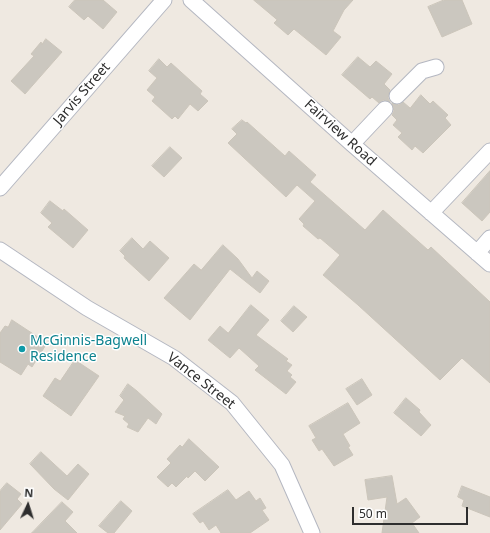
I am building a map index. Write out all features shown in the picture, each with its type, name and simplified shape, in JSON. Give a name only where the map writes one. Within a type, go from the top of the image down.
[{"type":"street","name":"Jarvis Street","points":[[0,188],[164,0]]},
{"type":"street","name":"Fairview Road","points":[[191,0],[352,144],[490,264]]},
{"type":"street","points":[[397,96],[422,71],[436,67]]},
{"type":"street","points":[[352,144],[385,109]]},
{"type":"street","points":[[431,213],[490,151]]},
{"type":"street","points":[[477,253],[490,238]]},
{"type":"street","name":"Vance Street","points":[[0,250],[87,308],[174,358],[232,403],[282,465],[312,533]]},
{"type":"building","points":[[75,0],[103,0],[117,12],[103,29],[88,16],[84,20],[69,7]]},
{"type":"building","points":[[254,0],[353,0],[344,10],[333,31],[341,37],[326,55],[294,29],[288,35],[274,23],[277,20]]},
{"type":"building","points":[[444,0],[462,0],[472,24],[442,37],[428,7]]},
{"type":"building","points":[[46,39],[62,52],[25,94],[11,81],[34,56],[31,54],[41,42],[42,44]]},
{"type":"building","points":[[358,57],[370,67],[376,61],[392,74],[384,84],[390,90],[388,98],[390,102],[383,100],[379,103],[372,97],[370,99],[342,75]]},
{"type":"building","points":[[159,59],[167,67],[171,63],[202,91],[200,94],[208,101],[198,111],[190,104],[178,119],[175,116],[172,119],[152,101],[155,97],[147,90],[157,78],[149,71]]},
{"type":"building","points":[[421,95],[430,104],[433,101],[448,115],[445,118],[451,125],[423,153],[415,146],[412,150],[398,137],[402,133],[393,125],[397,120],[392,115],[394,111],[392,103],[399,105],[403,102],[410,108]]},
{"type":"building","points":[[242,120],[246,123],[247,122],[285,156],[289,151],[316,175],[310,182],[365,230],[383,210],[428,250],[431,247],[490,302],[490,383],[462,358],[440,380],[323,275],[340,255],[303,226],[304,224],[299,219],[315,201],[297,185],[286,197],[228,143],[237,134],[232,129]]},
{"type":"building","points":[[170,147],[182,158],[164,177],[152,166]]},
{"type":"building","points":[[490,171],[490,212],[482,221],[462,203]]},
{"type":"building","points":[[50,201],[63,211],[64,209],[88,230],[73,248],[48,227],[52,223],[41,213]]},
{"type":"building","points":[[132,238],[143,249],[150,241],[169,258],[149,281],[124,258],[125,256],[120,251]]},
{"type":"building","points":[[223,245],[238,259],[252,278],[257,271],[269,281],[260,293],[230,269],[190,320],[164,298],[194,264],[201,270]]},
{"type":"building","points":[[251,305],[269,320],[256,335],[288,359],[286,361],[292,365],[287,371],[292,375],[290,377],[296,382],[286,394],[255,370],[259,366],[239,348],[230,358],[208,340],[220,326],[228,333]]},
{"type":"building","points":[[294,306],[307,317],[293,332],[281,321]]},
{"type":"building","name":"McGinnis-Bagwell Residence","points":[[12,320],[47,343],[32,367],[28,364],[21,375],[0,362],[0,333],[5,326],[8,327]]},
{"type":"building","points":[[75,360],[99,376],[71,416],[43,396],[55,378],[60,381]]},
{"type":"building","points":[[362,379],[372,395],[357,405],[346,389]]},
{"type":"building","points":[[128,384],[162,414],[156,424],[148,418],[138,432],[127,427],[129,424],[123,419],[125,416],[115,412],[124,400],[120,396]]},
{"type":"building","points":[[406,398],[420,410],[419,412],[431,425],[421,436],[394,413]]},
{"type":"building","points":[[348,403],[360,423],[343,434],[353,455],[334,466],[322,449],[319,451],[312,440],[316,438],[309,426]]},
{"type":"building","points":[[189,439],[219,467],[205,481],[195,471],[188,478],[187,476],[176,487],[172,483],[168,487],[157,477],[171,463],[167,459],[180,445],[182,447]]},
{"type":"building","points":[[41,452],[67,476],[78,464],[89,474],[68,500],[54,489],[30,464]]},
{"type":"building","points":[[392,476],[397,504],[406,498],[420,517],[412,523],[419,533],[382,533],[387,497],[368,500],[365,480]]},
{"type":"building","points":[[7,483],[21,494],[17,499],[22,504],[0,530],[0,491]]},
{"type":"building","points":[[462,486],[490,497],[490,517],[462,506],[464,500],[458,497]]},
{"type":"building","points":[[228,490],[236,500],[249,491],[256,501],[260,498],[266,508],[262,510],[269,520],[250,533],[221,533],[216,525],[209,530],[203,521],[200,523],[193,514]]},
{"type":"building","points":[[121,501],[132,511],[114,533],[108,533],[99,526]]},
{"type":"building","points":[[62,502],[73,512],[65,521],[77,533],[32,533]]},
{"type":"place","name":"McGinnis-Bagwell Residence","points":[[22,349]]}]
